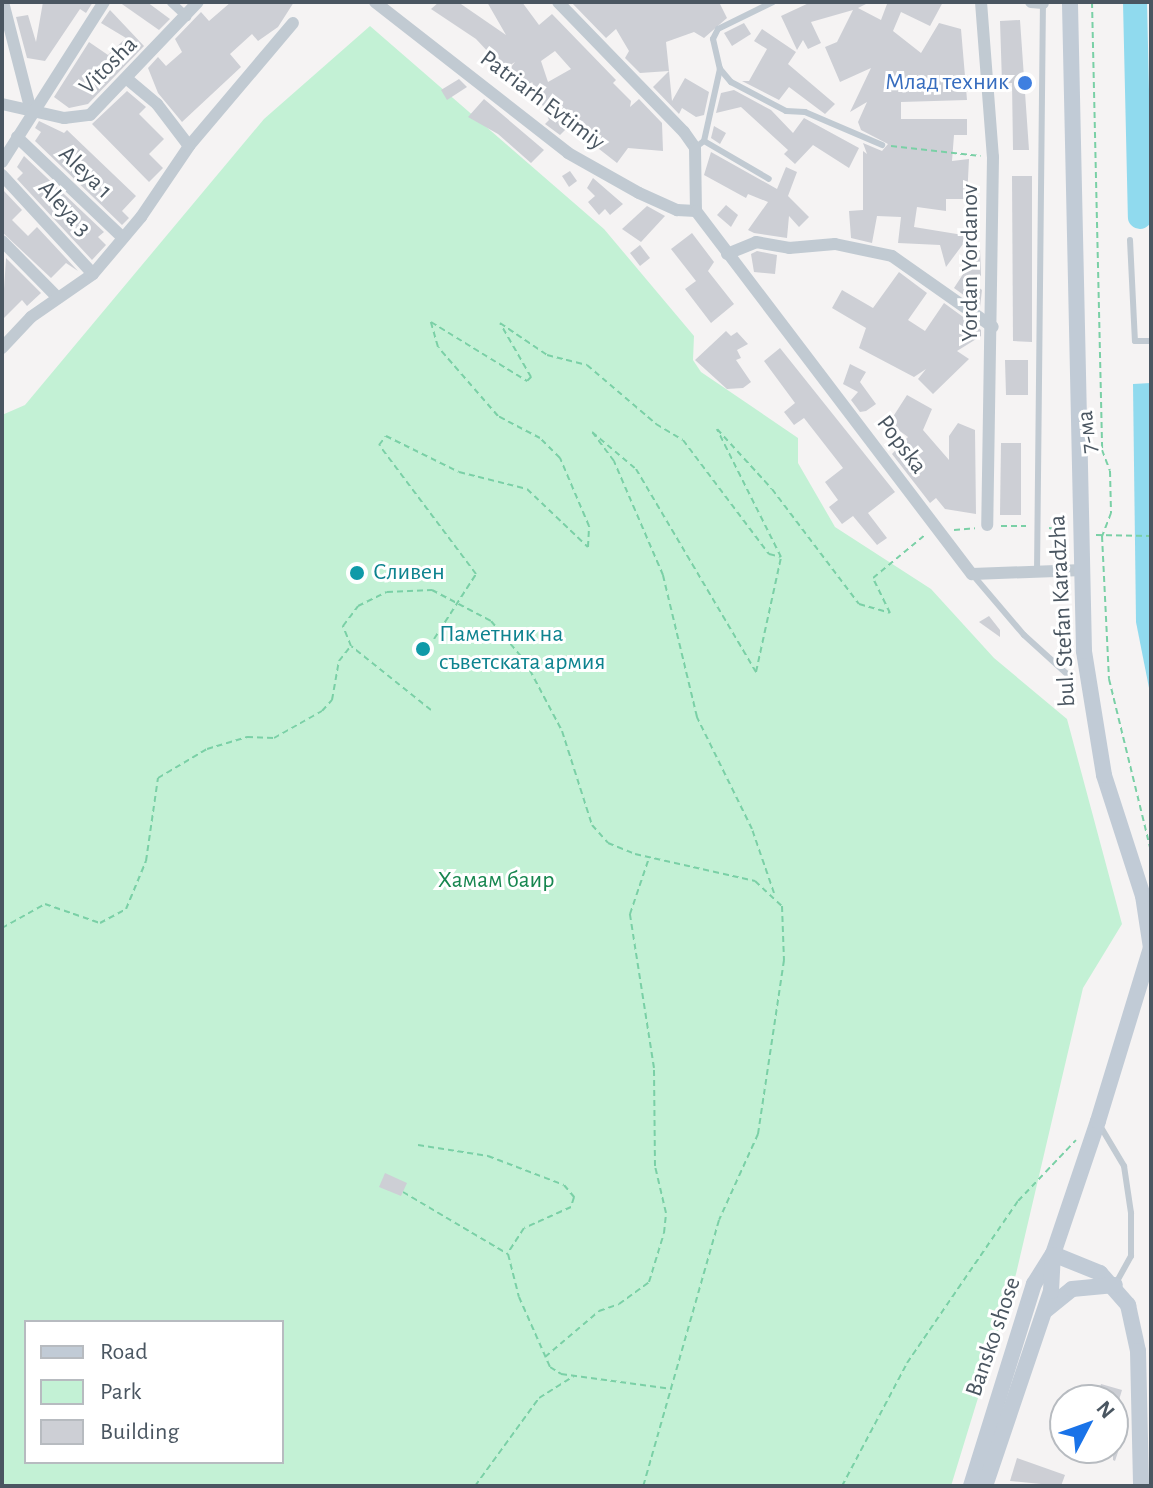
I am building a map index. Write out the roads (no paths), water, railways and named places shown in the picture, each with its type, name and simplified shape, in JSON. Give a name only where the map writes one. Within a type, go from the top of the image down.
[{"type":"main road","name":"bul. Stefan Karadzha","points":[[1053,1254],[1151,948],[1143,896],[1104,775],[1091,715],[1083,570],[1070,2]]},
{"type":"main road","name":"Bansko shose","points":[[971,1486],[1034,1284],[1053,1254]]},
{"type":"main road","name":"Bansko shose","points":[[985,1486],[1051,1291],[1053,1254]]},
{"type":"main road","points":[[1053,1254],[1100,1273],[1115,1285],[1128,1305],[1138,1351],[1141,1486]]},
{"type":"main road","points":[[1043,1313],[1072,1289],[1115,1285]]},
{"type":"street","points":[[3,2],[31,111]]},
{"type":"street","points":[[2,161],[31,111],[104,2]]},
{"type":"street","points":[[171,2],[186,16]]},
{"type":"street","name":"Vitosha","points":[[2,104],[64,118],[90,115],[128,80],[198,2]]},
{"type":"street","name":"Patriarh Evtimiy","points":[[375,2],[568,153],[639,193],[677,210],[696,211]]},
{"type":"street","points":[[558,2],[700,145],[696,211]]},
{"type":"street","name":"Yordan Yordanov","points":[[981,2],[993,157],[993,327],[987,525]]},
{"type":"street","points":[[2,348],[58,298],[93,274],[189,146],[293,23]]},
{"type":"street","points":[[128,80],[157,104],[189,146]]},
{"type":"street","name":"Aleya 1","points":[[17,137],[123,238]]},
{"type":"street","name":"Aleya 3","points":[[2,175],[93,274]]},
{"type":"street","name":"Popska","points":[[696,211],[972,574]]},
{"type":"street","points":[[2,241],[58,298]]},
{"type":"street","points":[[727,254],[756,242],[789,248],[835,244],[892,256],[993,327]]},
{"type":"street","points":[[972,574],[1083,570]]},
{"type":"lane","points":[[773,2],[718,29],[713,39],[720,69],[731,82],[786,111],[805,112],[882,145]]},
{"type":"lane","points":[[1037,572],[1039,2]]},
{"type":"lane","points":[[720,69],[700,145],[769,179]]},
{"type":"lane","points":[[1130,240],[1135,341],[1151,341]]},
{"type":"lane","points":[[972,574],[1024,635],[1067,674]]},
{"type":"lane","points":[[1098,1121],[1124,1166],[1131,1213],[1131,1256],[1115,1285]]},
{"type":"water","points":[[1151,383],[1151,698],[1136,622],[1133,384]]},
{"type":"waterway","points":[[1135,2],[1140,217]]},
{"type":"place","name":"Млад техник","points":[[1025,83]]},
{"type":"place","name":"Сливен","points":[[357,573]]},
{"type":"place","name":"Паметник на съветската армия","points":[[423,649]]},
{"type":"park label","name":"Хамам баир","points":[[496,881]]}]
